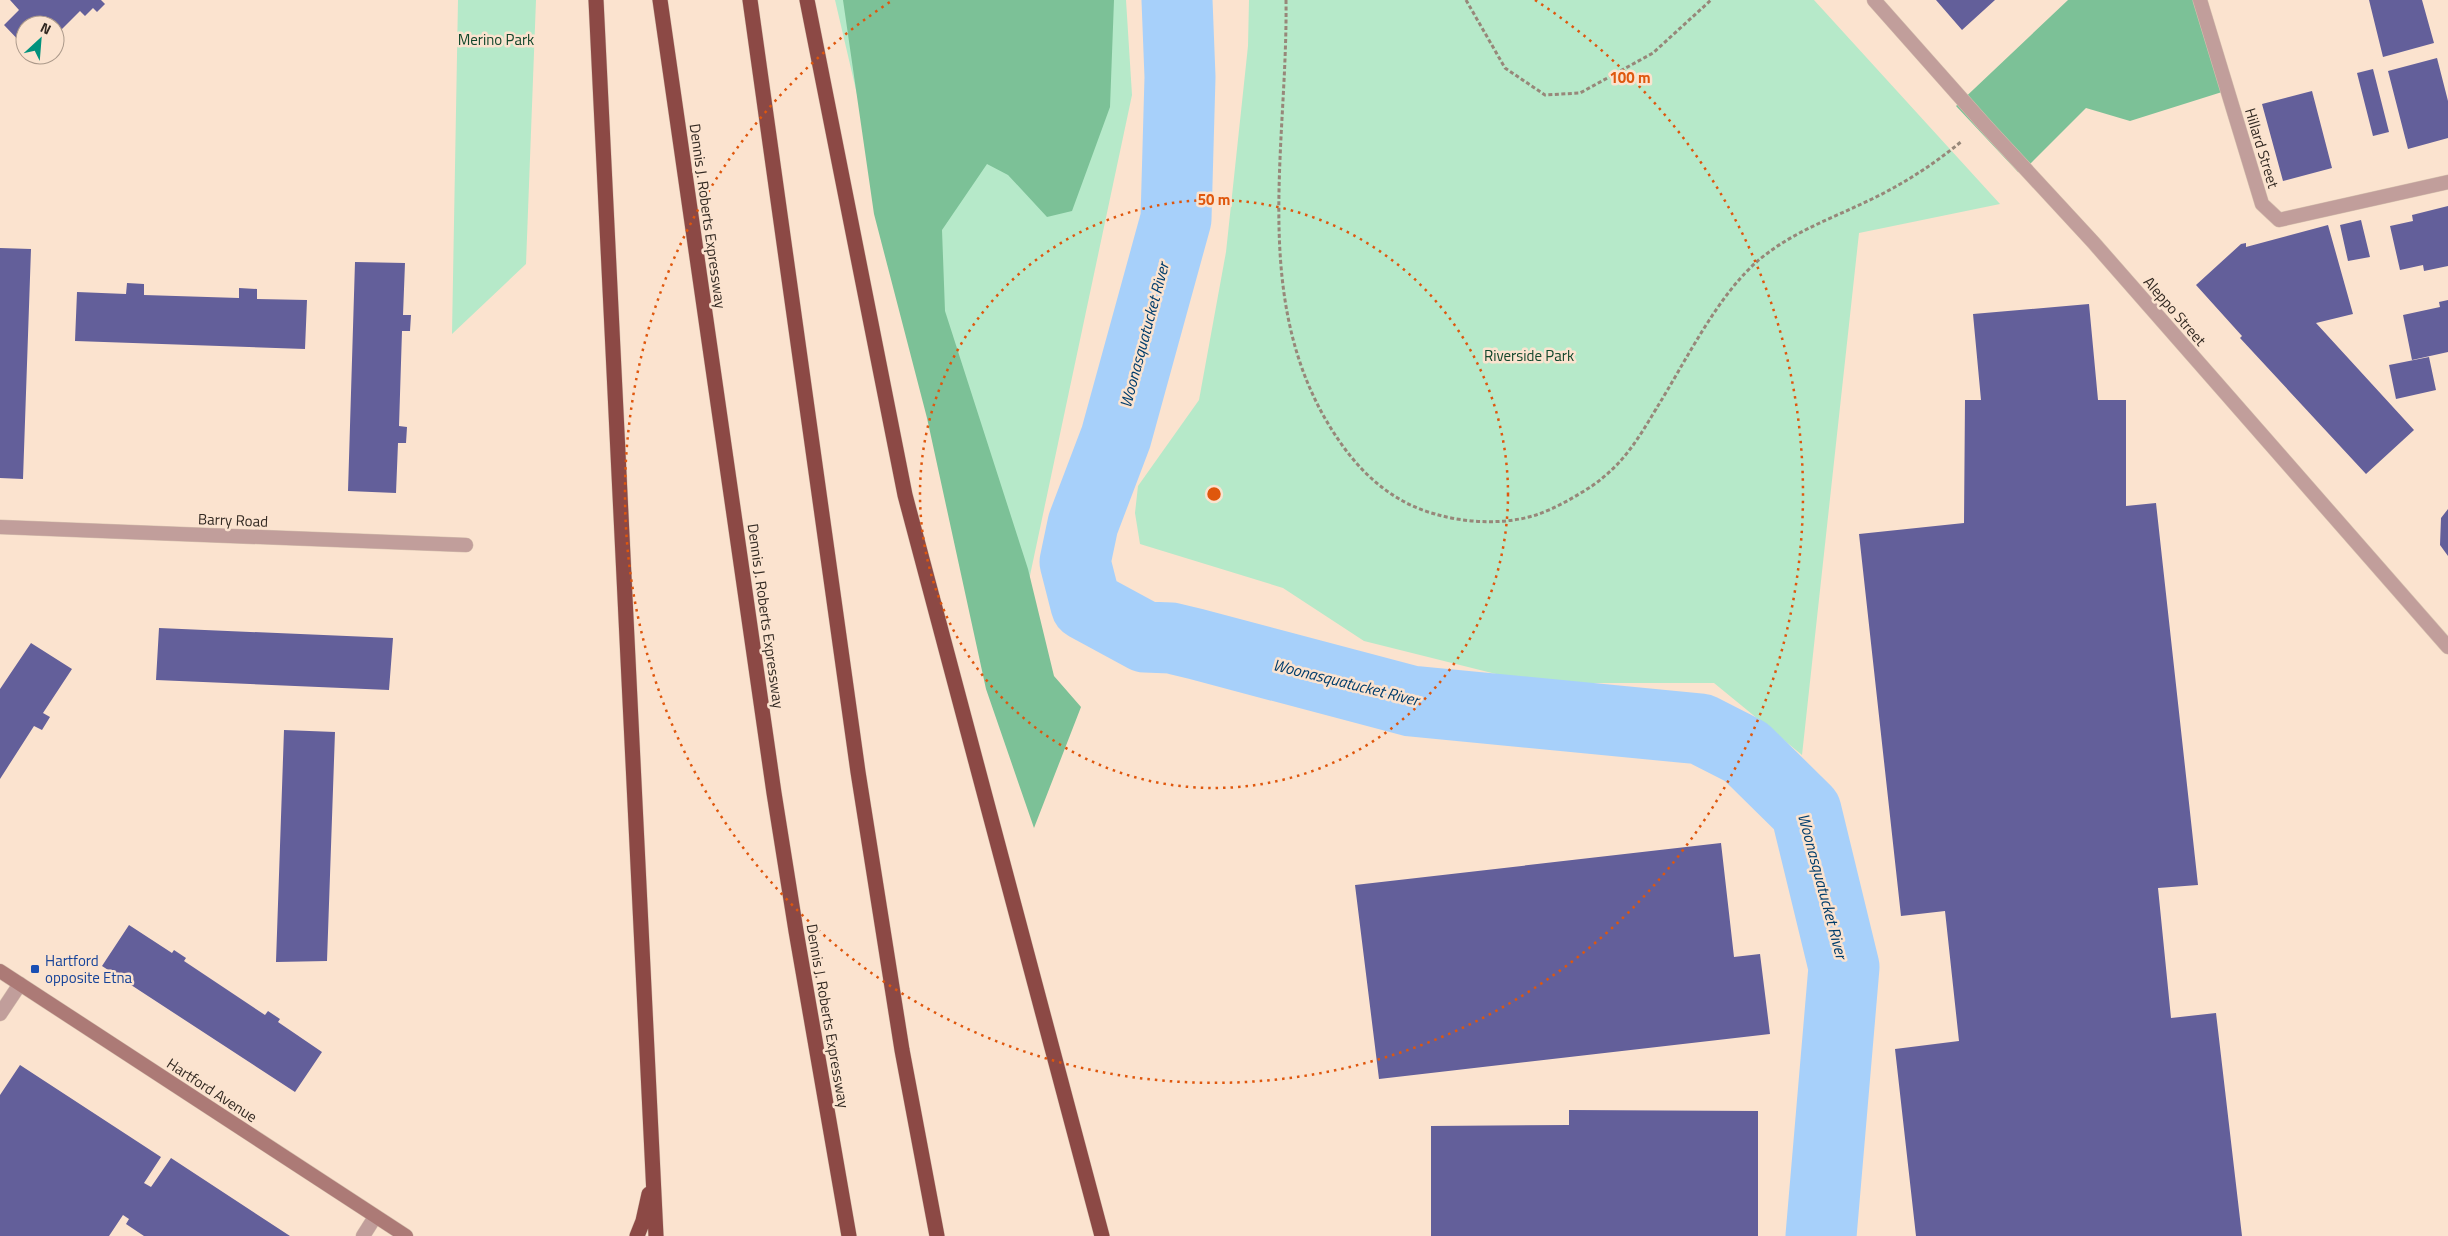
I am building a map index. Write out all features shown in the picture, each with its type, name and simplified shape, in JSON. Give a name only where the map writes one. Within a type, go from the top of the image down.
[{"type":"highway","points":[[596,0],[656,1236]]},
{"type":"highway","name":"Dennis J. Roberts Expressway","points":[[660,0],[775,802],[849,1236]]},
{"type":"highway","points":[[750,0],[860,781],[901,1040],[938,1236]]},
{"type":"highway","points":[[806,0],[905,495],[1102,1236]]},
{"type":"highway","points":[[637,1236],[643,1221],[653,1168]]},
{"type":"main road","name":"Hartford Avenue","points":[[0,971],[406,1236]]},
{"type":"street","name":"Aleppo Street","points":[[1874,0],[2092,242],[2448,647]]},
{"type":"street","name":"Hillard Street","points":[[2200,0],[2262,204],[2279,220],[2448,182]]},
{"type":"street","name":"Barry Road","points":[[0,526],[466,545]]},
{"type":"street","points":[[0,1014],[20,984]]},
{"type":"street","points":[[363,1236],[375,1217]]},
{"type":"path","points":[[1286,0],[1286,46],[1277,200],[1283,289],[1289,326],[1307,383],[1328,425],[1355,462],[1392,497],[1422,510],[1456,520],[1495,521],[1535,516],[1592,485],[1625,459],[1731,287],[1760,260],[1789,238],[1872,199],[1927,169],[1984,124]]},
{"type":"path","points":[[1466,0],[1505,68],[1545,94],[1580,93],[1653,53],[1711,0]]},
{"type":"green space","name":"Merino Park","points":[[458,0],[536,0],[526,264],[452,334]]},
{"type":"green space","points":[[835,0],[1126,0],[1132,95],[1001,712]]},
{"type":"green space","points":[[843,0],[1114,0],[1110,107],[1072,211],[1047,217],[1008,175],[987,164],[942,230],[945,311],[1028,569],[1054,676],[1081,707],[1034,828],[986,689],[927,418],[874,214]]},
{"type":"green space","name":"Riverside Park","points":[[1249,0],[1814,0],[2000,204],[1859,233],[1802,755],[1714,683],[1532,683],[1364,641],[1283,588],[1140,544],[1135,513],[1138,486],[1199,400],[1226,252],[1248,46]]},
{"type":"green space","points":[[2068,0],[2205,0],[2222,92],[2130,121],[2086,108],[2021,173],[2018,172],[1956,106]]},
{"type":"building","points":[[10,0],[101,0],[105,4],[97,12],[93,8],[85,16],[80,11],[65,26],[65,15],[15,15],[15,37],[4,25],[19,10]]},
{"type":"building","points":[[1936,0],[1995,0],[1962,30]]},
{"type":"building","points":[[2369,0],[2422,0],[2434,43],[2383,57]]},
{"type":"building","points":[[2437,58],[2448,101],[2448,138],[2408,149],[2388,71]]},
{"type":"building","points":[[2373,69],[2389,132],[2373,136],[2357,73]]},
{"type":"building","points":[[2312,91],[2332,168],[2283,181],[2262,104]]},
{"type":"building","points":[[2448,206],[2448,266],[2424,271],[2423,265],[2400,270],[2390,226],[2413,221],[2412,215]]},
{"type":"building","points":[[2361,220],[2370,257],[2348,261],[2340,225]]},
{"type":"building","points":[[2328,225],[2353,314],[2316,323],[2414,430],[2366,474],[2240,338],[2242,336],[2196,285],[2241,244],[2246,243],[2246,247]]},
{"type":"building","points":[[0,248],[31,249],[23,479],[0,478]]},
{"type":"building","points":[[355,262],[405,263],[403,315],[411,315],[410,331],[402,331],[399,426],[407,427],[406,443],[398,443],[396,493],[348,491]]},
{"type":"building","points":[[127,283],[144,284],[144,295],[239,298],[239,288],[257,289],[257,299],[307,300],[305,349],[75,341],[77,292],[126,294]]},
{"type":"building","points":[[2448,300],[2448,352],[2412,360],[2403,315],[2440,307],[2439,302]]},
{"type":"building","points":[[2089,304],[2098,400],[2126,400],[2126,506],[2156,503],[2198,885],[2158,888],[2171,1018],[2216,1013],[2242,1236],[1916,1236],[1895,1049],[1959,1041],[1945,911],[1901,916],[1859,534],[1964,523],[1965,400],[1981,400],[1973,314]]},
{"type":"building","points":[[2429,357],[2436,390],[2396,399],[2389,365]]},
{"type":"building","points":[[2448,509],[2448,556],[2440,545],[2441,518]]},
{"type":"building","points":[[159,628],[393,638],[389,690],[156,680]]},
{"type":"building","points":[[31,643],[72,669],[43,713],[50,717],[42,730],[34,726],[0,779],[0,689]]},
{"type":"building","points":[[284,730],[335,732],[327,961],[276,962]]},
{"type":"building","points":[[1721,843],[1734,957],[1760,954],[1770,1034],[1379,1079],[1355,885]]},
{"type":"building","points":[[129,925],[172,953],[174,950],[186,958],[184,961],[265,1015],[268,1011],[280,1019],[278,1022],[322,1052],[295,1092],[102,966]]},
{"type":"building","points":[[20,1065],[161,1157],[144,1183],[151,1187],[171,1158],[290,1236],[144,1236],[126,1224],[129,1219],[123,1215],[109,1236],[0,1236],[0,1095]]},
{"type":"building","points":[[1569,1110],[1758,1111],[1758,1236],[1431,1236],[1431,1126],[1569,1125]]},
{"type":"waterway","name":"Woonasquatucket River","points":[[1177,0],[1180,77],[1176,219],[1116,437],[1083,524],[1075,562],[1086,605],[1145,637],[1171,638],[1196,644],[1411,701],[1701,729],[1746,752],[1806,811],[1844,967],[1821,1236]]},
{"type":"place","name":"Hartford opposite Etna","points":[[35,969]]}]
